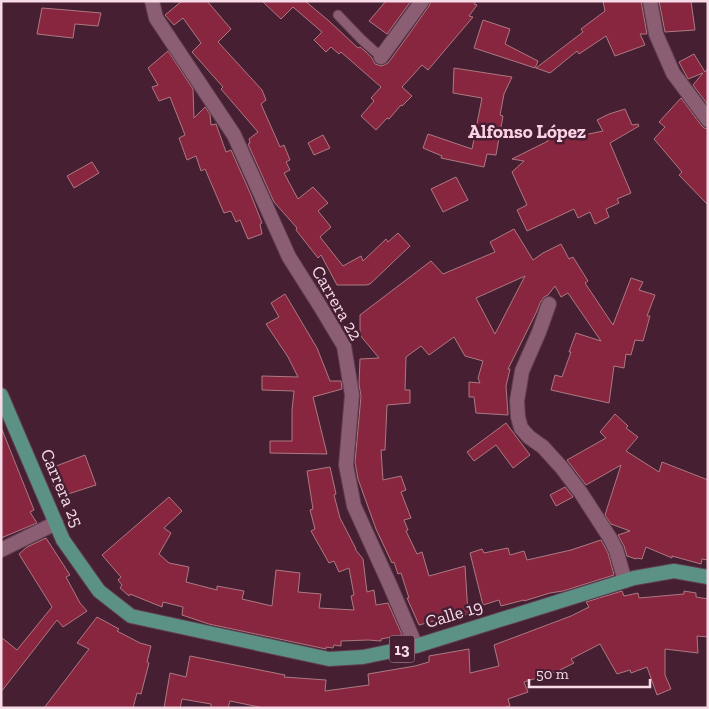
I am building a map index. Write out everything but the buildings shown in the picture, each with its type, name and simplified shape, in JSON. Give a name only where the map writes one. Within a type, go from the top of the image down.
[{"type":"main road","name":"Carrera 25","points":[[1,395],[63,540],[98,591]]},
{"type":"main road","name":"Calle 19","points":[[98,591],[131,616],[329,659],[363,657],[416,646],[634,578],[674,571],[708,577]]},
{"type":"street","points":[[381,57],[422,1]]},
{"type":"street","points":[[650,1],[656,34],[673,73],[708,120]]},
{"type":"street","name":"Carrera 22","points":[[152,2],[156,18],[234,135],[289,257],[344,346],[352,395],[346,466],[354,506],[416,646]]},
{"type":"street","points":[[549,304],[522,371],[517,401],[521,428],[528,437],[543,447],[562,468],[580,493],[610,538],[616,550],[625,580]]},
{"type":"street","points":[[1,550],[56,523]]},
{"type":"lane","points":[[338,15],[381,57]]},
{"type":"district","name":"Alfonso López","points":[[527,131]]}]
